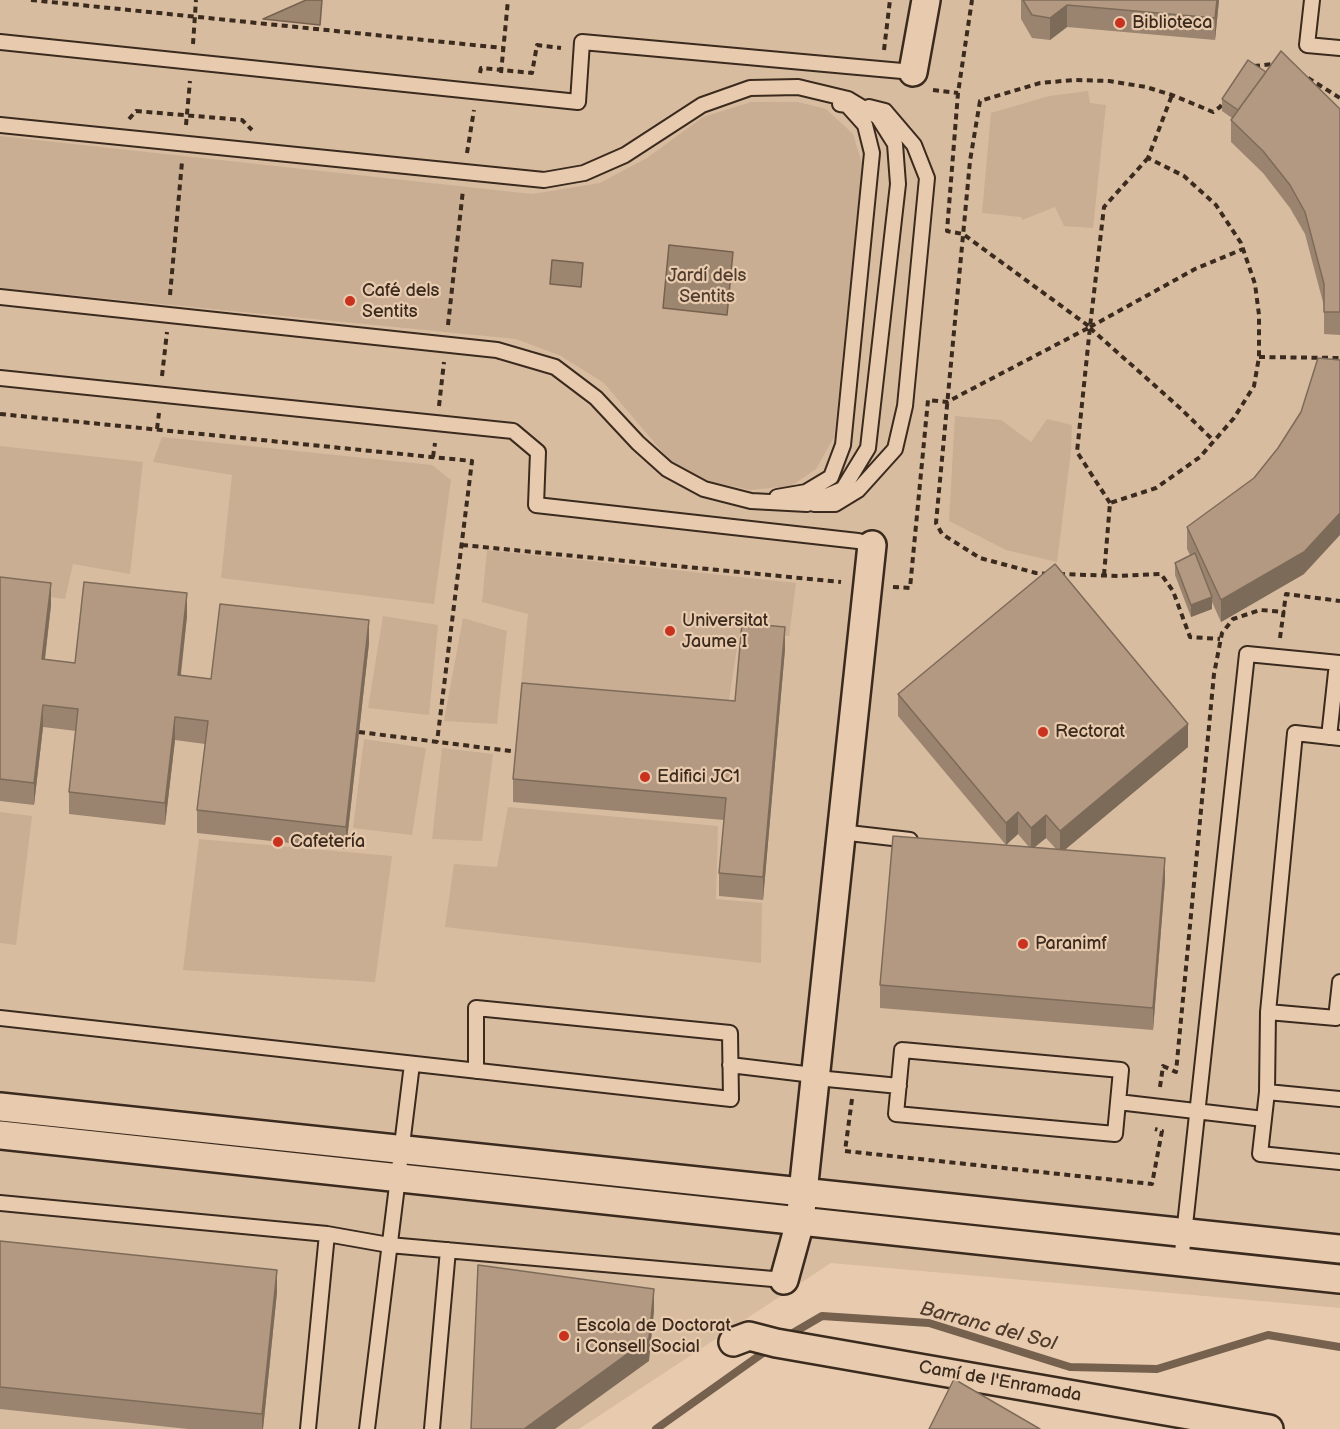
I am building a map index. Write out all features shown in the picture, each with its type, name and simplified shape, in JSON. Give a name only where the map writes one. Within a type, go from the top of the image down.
[{"type":"street","points":[[913,72],[926,0]]},
{"type":"street","points":[[784,1280],[800,1222],[817,1078],[865,543]]},
{"type":"street","points":[[0,1107],[1340,1249]]},
{"type":"street","points":[[0,1135],[1340,1279]]},
{"type":"street","name":"Camí de l'Enramada","points":[[733,1342],[749,1336],[776,1343],[1269,1429]]},
{"type":"lane","points":[[1312,0],[1307,45],[1340,48]]},
{"type":"lane","points":[[0,42],[578,102],[582,42],[913,72]]},
{"type":"lane","points":[[0,125],[544,180],[584,173],[625,155],[702,105],[750,88],[798,87],[849,99],[878,117],[895,144],[898,184],[868,448],[843,489],[807,504]]},
{"type":"lane","points":[[750,88],[798,94],[847,105],[865,125],[872,153],[843,445],[831,477],[806,492],[751,501]]},
{"type":"lane","points":[[0,297],[497,350],[555,367],[596,398],[638,443],[667,469],[704,489],[751,501],[835,504],[858,490],[894,449],[904,406],[927,178],[914,145],[885,111],[858,105]]},
{"type":"lane","points":[[0,378],[513,431],[538,452],[536,505],[865,543]]},
{"type":"lane","points":[[1181,1262],[1247,654],[1338,663],[1335,737],[1295,733],[1268,1012],[1267,1092],[1260,1154],[1340,1162]]},
{"type":"lane","points":[[840,832],[922,842]]},
{"type":"lane","points":[[1268,1012],[1336,1018],[1340,982]]},
{"type":"lane","points":[[0,1018],[731,1100],[730,1033],[476,1008],[476,1071]]},
{"type":"lane","points":[[902,1050],[1121,1070],[1115,1134],[896,1114],[899,1086],[902,1050]]},
{"type":"lane","points":[[367,1429],[412,1064]]},
{"type":"lane","points":[[730,1065],[804,1074],[817,1078],[899,1086]]},
{"type":"lane","points":[[1267,1092],[1340,1099]]},
{"type":"lane","points":[[1118,1102],[1264,1119]]},
{"type":"lane","points":[[0,1203],[327,1234],[389,1245],[784,1280]]},
{"type":"lane","points":[[308,1429],[327,1234]]},
{"type":"lane","points":[[432,1429],[448,1250]]},
{"type":"path","points":[[31,0],[503,48]]},
{"type":"path","points":[[195,16],[196,0]]},
{"type":"path","points":[[499,94],[508,0]]},
{"type":"path","points":[[882,69],[890,0]]},
{"type":"path","points":[[972,0],[958,93],[947,231],[963,234],[1090,327],[1214,441]]},
{"type":"path","points":[[1246,67],[1282,64]]},
{"type":"path","points":[[1303,75],[1340,98]]},
{"type":"path","points":[[1220,639],[1190,638],[1173,591],[1161,574],[1036,573],[980,558],[942,534],[936,523],[970,161],[980,101],[1040,83],[1074,80],[1109,81],[1146,87],[1213,112],[1225,99]]},
{"type":"path","points":[[936,90],[958,93]]},
{"type":"path","points":[[1104,575],[1110,503],[1077,452],[1104,207],[1148,158],[1172,95]]},
{"type":"path","points":[[164,363],[187,116]]},
{"type":"path","points":[[433,457],[467,153]]},
{"type":"path","points":[[1110,503],[1156,488],[1200,457],[1234,418],[1254,386],[1259,357],[1259,315],[1255,284],[1243,249],[1216,205],[1184,176],[1148,158]]},
{"type":"path","points":[[947,402],[1195,269],[1243,249]]},
{"type":"path","points":[[1259,357],[1340,358]]},
{"type":"path","points":[[0,414],[472,461],[437,742]]},
{"type":"path","points":[[855,1081],[845,1151],[1152,1184],[1162,1131],[1154,1128],[1163,1066],[1176,1072],[1214,674],[1220,639],[1233,619],[1260,610],[1285,612],[1286,594],[1340,601]]},
{"type":"path","points":[[359,732],[518,752]]},
{"type":"shaded area","name":"Universitat Jaume I","points":[[0,0],[1340,0],[1340,1308],[831,1263],[579,1429],[0,1429]]},
{"type":"shaded area","points":[[306,0],[322,0],[320,25],[263,19]]},
{"type":"shaded area","points":[[669,245],[733,252],[727,315],[663,308]]},
{"type":"shaded area","points":[[552,260],[583,263],[581,287],[550,284]]},
{"type":"green space","points":[[1088,91],[1090,103],[1106,105],[1093,228],[1064,226],[1055,207],[1022,220],[1021,217],[982,213],[991,113],[1049,96]]},
{"type":"green space","name":"Jardí dels Sentits","points":[[751,102],[798,102],[826,109],[853,134],[863,167],[834,437],[816,469],[791,486],[750,490],[708,481],[670,461],[604,383],[561,356],[516,339],[0,288],[0,136],[532,194],[600,183],[647,158],[703,117]]},
{"type":"green space","points":[[955,416],[1001,420],[1031,442],[1047,419],[1072,425],[1071,451],[1057,562],[1006,550],[949,521]]},
{"type":"green space","points":[[162,437],[432,465],[451,480],[434,604],[221,578],[232,475],[153,462]]},
{"type":"green space","points":[[0,446],[143,462],[130,574],[73,564],[65,599],[0,590]]},
{"type":"green space","points":[[487,550],[796,583],[789,636],[739,634],[729,700],[521,683],[528,614],[482,602]]},
{"type":"green space","points":[[383,616],[438,625],[429,715],[368,708]]},
{"type":"green space","points":[[463,618],[507,631],[497,724],[444,721]]},
{"type":"green space","points":[[364,739],[426,748],[412,835],[353,828]]},
{"type":"green space","points":[[442,748],[493,754],[482,841],[432,839]]},
{"type":"green space","points":[[508,807],[718,826],[716,899],[762,903],[761,963],[445,927],[454,864],[497,867]]},
{"type":"green space","points":[[0,812],[32,816],[16,945],[0,943]]},
{"type":"green space","points":[[199,839],[392,856],[375,982],[183,970]]},
{"type":"building","points":[[1023,0],[1217,0],[1215,18],[1067,5],[1050,18],[1032,15]]},
{"type":"building","points":[[1281,51],[1340,109],[1340,312],[1324,312],[1324,284],[1305,212],[1290,185],[1263,151],[1231,120]]},
{"type":"building","points":[[1248,60],[1266,72],[1238,110],[1222,99]]},
{"type":"building","points":[[1318,358],[1340,360],[1340,513],[1304,552],[1221,600],[1187,527],[1254,478],[1278,448],[1301,412]]},
{"type":"building","points":[[1195,553],[1212,597],[1191,605],[1175,563]]},
{"type":"building","name":"Rectorat","points":[[1055,564],[1188,724],[1060,831],[1046,815],[1031,828],[1018,812],[1006,823],[898,694]]},
{"type":"building","points":[[0,577],[51,583],[42,659],[75,663],[84,582],[187,593],[178,675],[211,679],[220,604],[369,620],[346,827],[197,810],[208,721],[175,717],[165,803],[69,792],[78,709],[43,705],[34,783],[0,779]]},
{"type":"building","name":"Edifici JC1","points":[[742,623],[785,627],[763,877],[719,873],[726,798],[513,779],[522,683],[735,701]]},
{"type":"building","name":"Paranimf","points":[[893,836],[1165,858],[1153,1008],[880,985]]},
{"type":"building","points":[[0,1241],[277,1270],[262,1414],[0,1387]]},
{"type":"building","name":"Escola de Doctorat i Consell Social","points":[[478,1265],[654,1289],[649,1338],[524,1429],[471,1429]]},
{"type":"building","points":[[954,1379],[1040,1429],[929,1429]]},
{"type":"waterway","name":"Barranc del Sol","points":[[786,1337],[822,1316],[929,1323],[1070,1367],[1157,1369],[1268,1335],[1340,1347]]},
{"type":"waterway","name":"Barranc del Sol","points":[[656,1429],[770,1348]]},
{"type":"place","name":"Biblioteca","points":[[1120,23]]},
{"type":"place","name":"Café dels Sentits","points":[[350,301]]},
{"type":"place","name":"Universitat Jaume I","points":[[670,631]]},
{"type":"place","name":"Rectorat","points":[[1043,732]]},
{"type":"place","name":"Edifici JC1","points":[[645,777]]},
{"type":"place","name":"Cafetería","points":[[278,842]]},
{"type":"place","name":"Paranimf","points":[[1023,944]]},
{"type":"place","name":"Escola de Doctorat i Consell Social","points":[[564,1336]]}]
